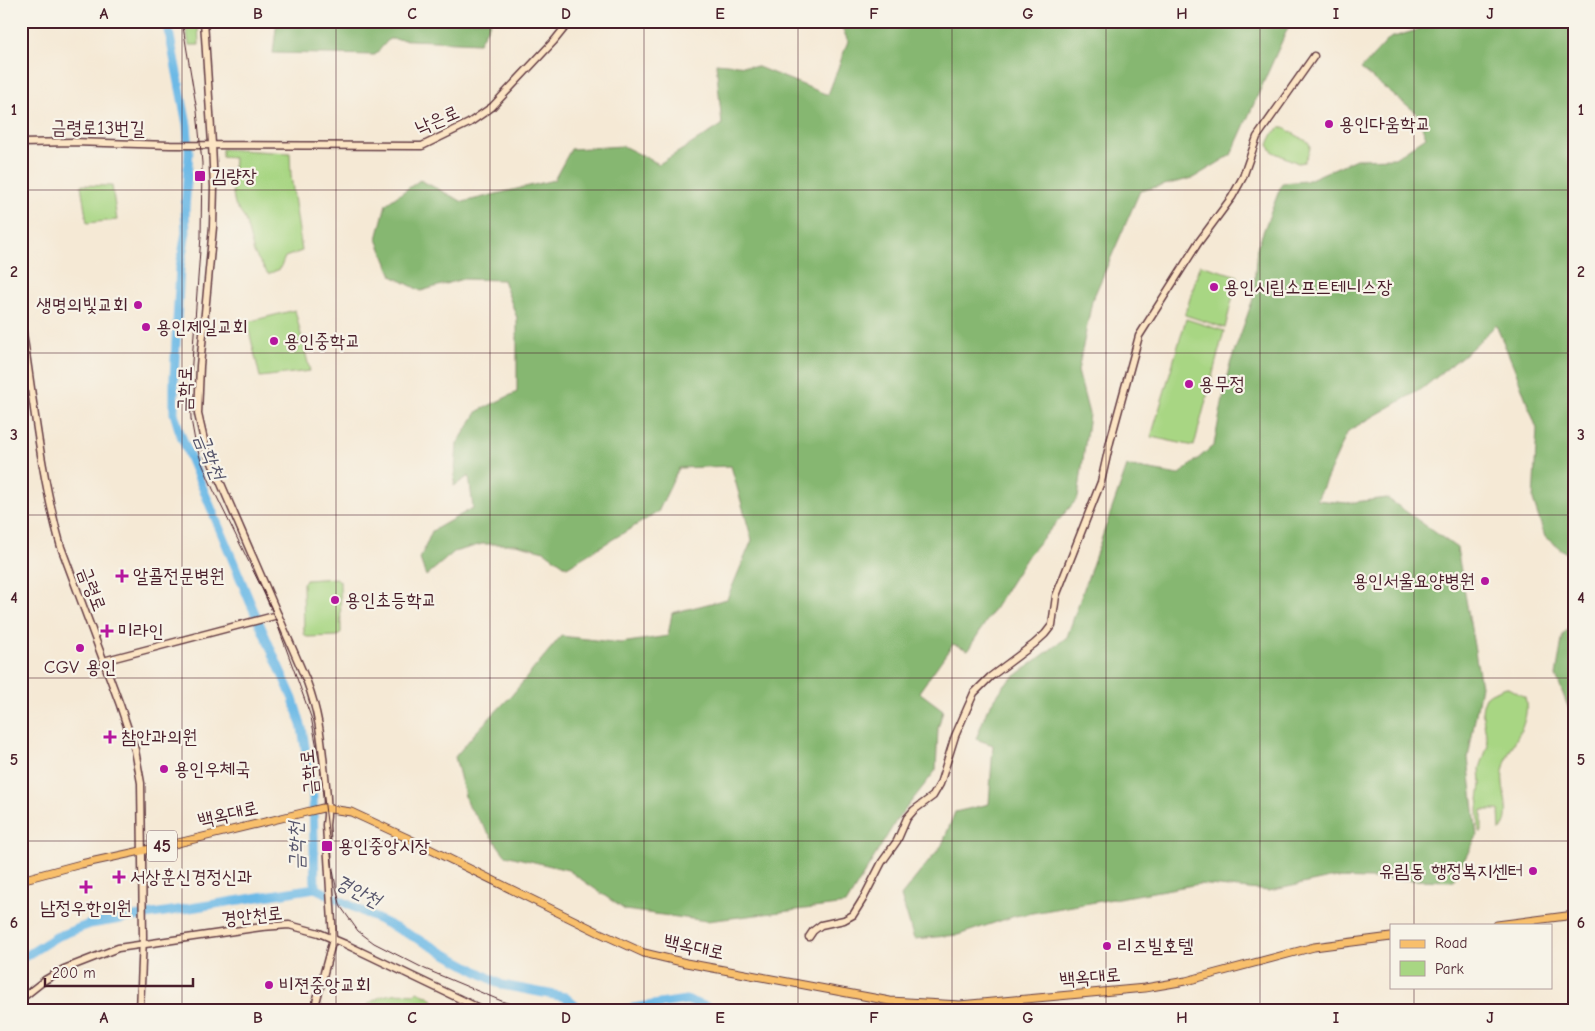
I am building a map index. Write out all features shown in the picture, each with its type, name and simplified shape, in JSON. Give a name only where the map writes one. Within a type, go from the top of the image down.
[{"type":"main road","name":"금학로","points":[[204,21],[212,144],[214,227],[200,366],[198,414],[206,450],[316,706],[321,734],[333,939]]},
{"type":"main road","name":"낙은로","points":[[174,145],[422,146],[469,123],[492,107],[554,41],[570,21]]},
{"type":"main road","points":[[809,937],[821,925],[844,920],[852,915],[863,899],[882,862],[897,841],[907,818],[914,810],[933,796],[940,784],[954,736],[974,693],[990,677],[1034,644],[1052,625],[1056,596],[1101,482],[1139,336],[1198,243],[1232,197],[1243,177],[1257,137],[1314,56]]},
{"type":"main road","name":"금령로13번길","points":[[21,143],[73,142],[174,145]]},
{"type":"main road","name":"금령로","points":[[21,320],[53,521],[135,750],[141,783],[143,944]]},
{"type":"main road","points":[[103,661],[277,615]]},
{"type":"main road","name":"백옥대로","points":[[21,880],[302,812],[325,809],[351,812],[600,933],[644,952],[686,964],[906,1003],[960,1005],[1145,988],[1186,981],[1314,947],[1390,937]]},
{"type":"main road","points":[[1505,924],[1574,915]]},
{"type":"main road","name":"경안천로","points":[[21,999],[45,980],[72,965],[118,948],[278,925],[319,933],[483,1010]]},
{"type":"main road","points":[[314,1010],[333,939]]},
{"type":"main road","points":[[140,1010],[143,944]]},
{"type":"green space","points":[[185,21],[198,21],[199,45],[189,45]]},
{"type":"green space","points":[[277,21],[491,21],[479,43],[389,39],[375,55],[273,53]]},
{"type":"green space","points":[[839,21],[1291,21],[1231,155],[1193,178],[1140,191],[1092,301],[1078,371],[1089,414],[1078,498],[1029,554],[968,650],[953,644],[919,692],[943,710],[938,728],[936,770],[896,821],[846,904],[707,921],[625,910],[568,870],[505,855],[467,804],[455,757],[512,695],[561,636],[621,643],[668,636],[672,613],[727,599],[752,540],[731,466],[679,468],[658,512],[567,567],[544,551],[516,544],[482,544],[454,552],[426,576],[420,559],[432,531],[473,508],[469,476],[454,486],[457,444],[478,411],[517,392],[517,318],[503,280],[463,279],[421,291],[392,276],[377,239],[386,204],[420,180],[463,202],[554,180],[571,149],[623,146],[659,164],[722,125],[716,63],[758,67],[828,95],[848,41]]},
{"type":"green space","points":[[1434,21],[1574,21],[1574,559],[1545,537],[1533,500],[1537,429],[1496,325],[1471,349],[1423,388],[1348,431],[1317,500],[1347,503],[1387,498],[1457,548],[1481,686],[1468,758],[1477,836],[1453,881],[1330,878],[1269,891],[1199,884],[1015,916],[958,935],[914,939],[901,896],[942,845],[955,812],[989,804],[993,745],[976,739],[987,710],[1006,683],[1067,637],[1127,466],[1179,475],[1214,445],[1229,367],[1253,299],[1257,248],[1282,183],[1306,181],[1356,159],[1395,158],[1426,137],[1417,114],[1361,69],[1390,38],[1414,31]]},
{"type":"green space","points":[[1280,128],[1284,128],[1308,142],[1310,149],[1304,162],[1298,163],[1273,152],[1268,145],[1274,133]]},
{"type":"green space","points":[[222,149],[290,153],[291,176],[302,251],[285,257],[280,269],[268,274],[254,253],[245,219],[235,205],[231,182],[234,158],[222,157]]},
{"type":"green space","points":[[81,185],[112,186],[117,220],[87,223]]},
{"type":"green space","name":"용인시립소프트테니스장","points":[[1200,265],[1238,276],[1225,328],[1185,315]]},
{"type":"green space","points":[[295,310],[310,371],[260,377],[247,322]]},
{"type":"green space","name":"용무정","points":[[1186,319],[1224,331],[1194,446],[1151,437]]},
{"type":"green space","points":[[336,578],[340,581],[341,632],[338,636],[307,637],[304,634],[303,583],[306,580]]},
{"type":"green space","points":[[1574,623],[1574,722],[1556,676],[1563,634]]},
{"type":"green space","points":[[1506,687],[1525,697],[1526,716],[1504,767],[1503,783],[1506,817],[1504,824],[1500,831],[1499,810],[1482,810],[1482,832],[1479,832],[1480,768],[1488,745],[1482,712],[1483,704],[1486,697],[1491,693]]},
{"type":"green space","points":[[417,991],[426,996],[428,995],[441,1010],[362,1010],[380,997],[400,993],[415,994]]},
{"type":"waterway","name":"금학천","points":[[167,21],[187,125],[189,151],[185,209],[186,232],[180,267],[174,413],[180,433],[250,602],[293,699],[302,728],[313,796],[315,888]]},
{"type":"waterway","name":"경안천","points":[[21,959],[56,937],[90,924],[315,888],[422,941],[502,985],[565,997],[580,1010]]},
{"type":"waterway","name":"경안천","points":[[620,1010],[686,1000],[717,1010]]},
{"type":"tram line","points":[[182,21],[197,111],[202,163],[201,236],[190,390],[191,419],[201,461],[271,607],[311,717],[319,758],[333,870],[341,907],[358,931],[374,943],[425,969],[504,1002],[532,1010]]},
{"type":"place","name":"용인다움학교","points":[[1329,124]]},
{"type":"place","name":"김량장","points":[[200,176]]},
{"type":"place","name":"용인시립소프트테니스장","points":[[1214,287]]},
{"type":"place","name":"생명의빛교회","points":[[138,305]]},
{"type":"place","name":"용인제일교회","points":[[146,327]]},
{"type":"place","name":"용인중학교","points":[[274,341]]},
{"type":"place","name":"용무정","points":[[1189,384]]},
{"type":"place","name":"알콜전문병원","points":[[122,576]]},
{"type":"place","name":"용인서울요양병원","points":[[1485,581]]},
{"type":"place","name":"용인초등학교","points":[[335,600]]},
{"type":"place","name":"미라인","points":[[107,631]]},
{"type":"place","name":"CGV 용인","points":[[80,648]]},
{"type":"place","name":"참안과의원","points":[[110,737]]},
{"type":"place","name":"용인우체국","points":[[164,769]]},
{"type":"place","name":"용인중앙시장","points":[[327,846]]},
{"type":"place","name":"유림동 행정복지센터","points":[[1533,871]]},
{"type":"place","name":"서상훈신경정신과","points":[[119,877]]},
{"type":"place","name":"남정우한의원","points":[[86,887]]},
{"type":"place","name":"리즈빌호텔","points":[[1107,946]]},
{"type":"place","name":"비젼중앙교회","points":[[269,985]]}]
